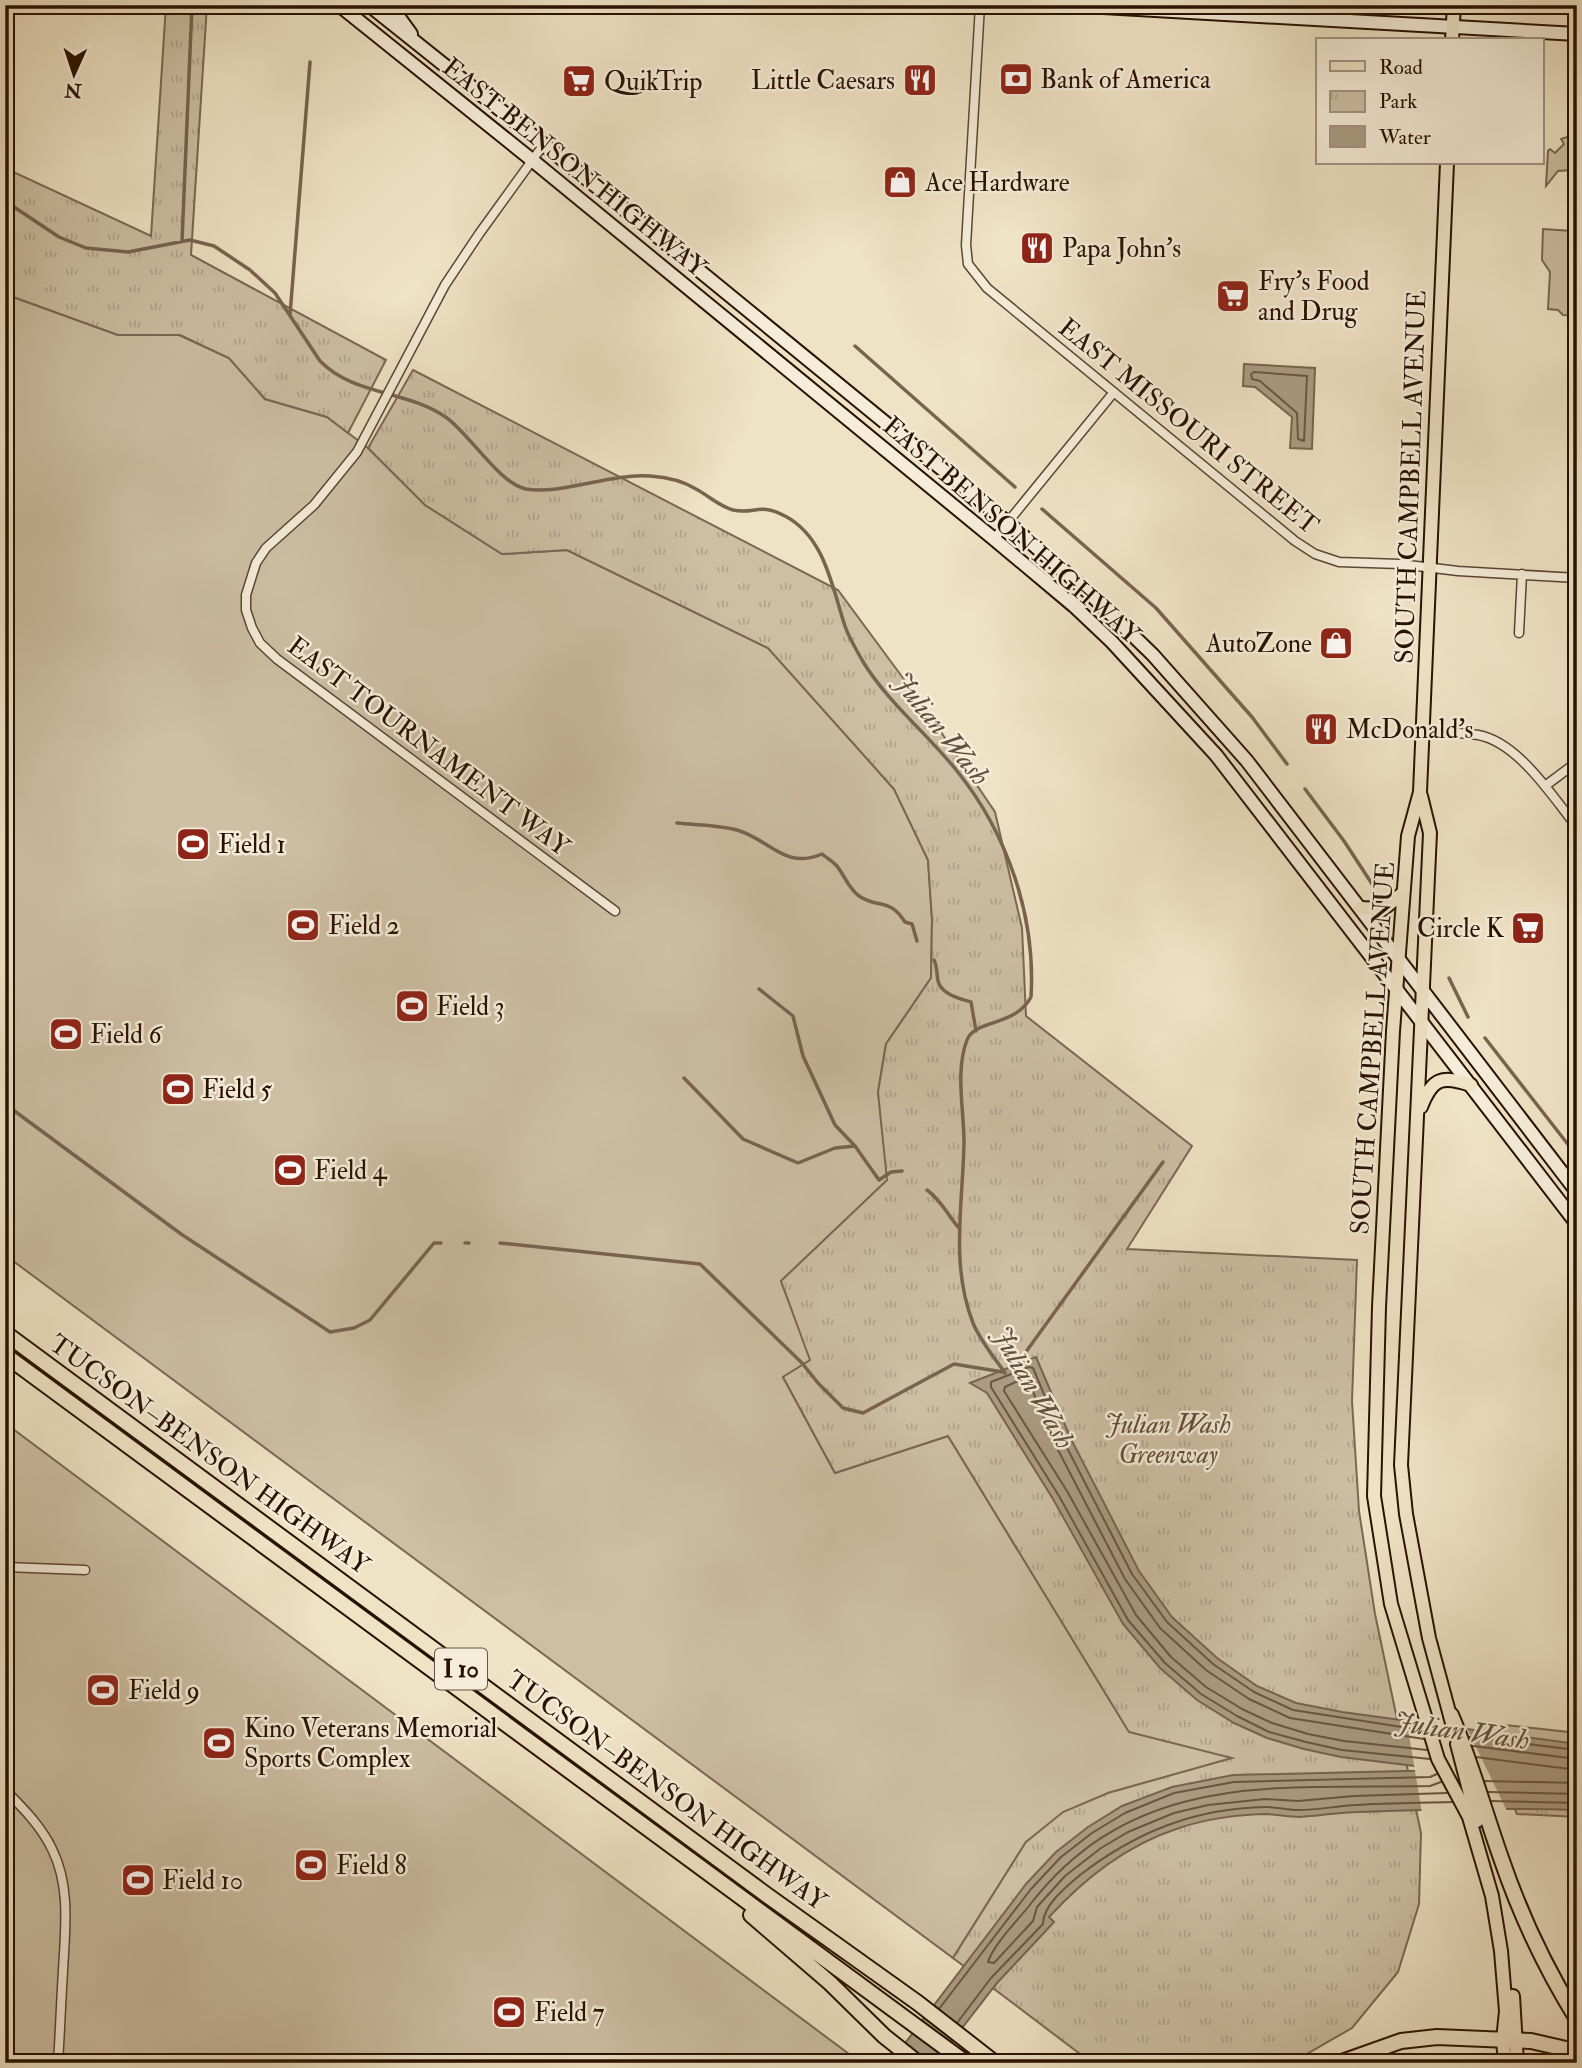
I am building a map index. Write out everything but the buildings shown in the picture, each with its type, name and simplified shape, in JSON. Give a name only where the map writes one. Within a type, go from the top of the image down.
[{"type":"highway","name":"TUCSON–BENSON HIGHWAY","points":[[5,1333],[768,1896],[918,2003],[995,2063]]},
{"type":"highway","name":"TUCSON–BENSON HIGHWAY","points":[[5,1355],[966,2063]]},
{"type":"highway","points":[[1451,1715],[1469,1758],[1478,1817],[1505,1870],[1529,1928],[1577,2019]]},
{"type":"highway","points":[[681,1855],[830,1983],[884,2036],[918,2063]]},
{"type":"highway","points":[[1339,2063],[1401,2041],[1437,2037],[1546,2043],[1577,2055]]},
{"type":"main road","name":"EAST BENSON HIGHWAY","points":[[339,5],[994,539],[1083,615],[1137,667],[1216,755],[1577,1224]]},
{"type":"main road","name":"EAST BENSON HIGHWAY","points":[[369,5],[544,144],[1008,523],[1118,619],[1187,691],[1247,761],[1577,1192]]},
{"type":"main road","points":[[390,5],[417,43]]},
{"type":"main road","points":[[1068,5],[1453,34],[1577,34]]},
{"type":"main road","points":[[1453,34],[1454,5]]},
{"type":"main road","name":"SOUTH CAMPBELL AVENUE","points":[[1447,164],[1420,792],[1408,836],[1403,893],[1379,1307],[1374,1496],[1391,1604],[1438,1759],[1478,1817],[1497,1925],[1510,2040]]},
{"type":"main road","points":[[726,320],[739,303]]},
{"type":"main road","name":"SOUTH CAMPBELL AVENUE","points":[[1420,792],[1430,833],[1406,1308],[1401,1465],[1406,1514],[1429,1638],[1451,1715]]},
{"type":"main road","points":[[1360,908],[1383,909],[1403,893]]},
{"type":"main road","points":[[1416,1120],[1428,1088],[1436,1083],[1454,1080],[1471,1085]]},
{"type":"main road","points":[[1505,2063],[1510,2040]]},
{"type":"main road","points":[[1510,2040],[1517,2063]]},
{"type":"street","name":"EAST MISSOURI STREET","points":[[980,5],[966,245],[968,264],[987,288],[1295,541],[1315,554],[1339,562],[1577,578]]},
{"type":"street","name":"EAST TOURNAMENT WAY","points":[[544,144],[445,285],[357,452],[314,505],[266,548],[256,563],[246,595],[246,610],[260,643],[277,659],[615,911]]},
{"type":"street","points":[[994,539],[1114,392]]},
{"type":"street","points":[[1519,633],[1522,575]]},
{"type":"street","points":[[1423,731],[1480,735],[1510,749],[1545,786],[1577,827]]},
{"type":"street","points":[[1545,786],[1577,762]]},
{"type":"street","points":[[5,1567],[85,1570]]},
{"type":"street","points":[[5,1790],[42,1831],[54,1852],[61,1874],[65,1926],[58,2063]]},
{"type":"green space","points":[[166,5],[207,5],[191,255],[386,360],[348,433],[327,417],[265,399],[229,358],[180,335],[118,335],[5,294],[5,168],[151,236]]},
{"type":"green space","points":[[1573,135],[1571,170],[1558,171],[1546,186],[1548,151],[1550,149],[1555,153],[1564,144],[1561,139]]},
{"type":"green space","points":[[1543,229],[1572,231],[1570,258],[1577,259],[1577,316],[1563,315],[1558,310],[1548,309],[1550,272],[1542,260]]},
{"type":"green space","points":[[5,294],[118,335],[179,335],[229,358],[265,399],[327,417],[368,448],[425,505],[502,554],[567,550],[768,648],[894,789],[928,860],[932,920],[931,978],[886,1044],[878,1092],[888,1180],[781,1281],[811,1360],[783,1377],[835,1473],[948,1436],[1129,1732],[1234,1758],[1108,1793],[1026,1842],[953,1958],[5,1255]]},
{"type":"green space","name":"Julian Wash Greenway","points":[[413,370],[838,590],[920,701],[995,812],[1022,928],[1026,1016],[1192,1146],[1127,1249],[1357,1260],[1352,1401],[1359,1511],[1375,1614],[1421,1833],[1419,1904],[1398,1972],[1352,2028],[1291,2063],[1092,2063],[953,1958],[1026,1842],[1063,1812],[1108,1793],[1232,1758],[1129,1732],[948,1436],[835,1473],[783,1377],[810,1360],[781,1281],[887,1180],[878,1092],[886,1044],[931,978],[932,920],[928,860],[894,789],[768,648],[567,550],[502,554],[425,505],[368,448]]},
{"type":"green space","name":"Kino Veterans Memorial Sports Complex","points":[[5,1423],[861,2063],[5,2063]]},
{"type":"green space","points":[[1478,1722],[1577,1733],[1577,1817],[1517,1814]]},
{"type":"water","points":[[1244,364],[1315,368],[1312,449],[1290,448],[1292,417],[1255,387],[1243,386]]},
{"type":"water","points":[[1036,1357],[1071,1439],[1139,1571],[1172,1617],[1217,1658],[1257,1686],[1296,1703],[1342,1712],[1577,1744],[1577,1810],[1413,1810],[1300,1817],[1257,1814],[1179,1828],[1125,1853],[1063,1902],[1049,1917],[1054,1922],[997,1983],[935,2063],[890,2063],[1026,1884],[1056,1852],[1088,1827],[1122,1806],[1172,1787],[1233,1775],[1448,1770],[1341,1757],[1267,1738],[1234,1723],[1197,1700],[1160,1668],[1123,1624],[1053,1499],[987,1393],[970,1383]]},
{"type":"pier","points":[[1406,1717],[1466,1726],[1507,1811],[1422,1813]]},
{"type":"waterway","points":[[182,241],[192,5]]},
{"type":"waterway","points":[[290,315],[310,62]]},
{"type":"waterway","name":"Julian Wash","points":[[5,201],[59,237],[86,248],[128,252],[190,240],[214,246],[250,270],[275,293],[320,361],[349,381],[415,402],[447,418],[496,469],[516,485],[540,490],[635,476],[662,477],[691,486],[733,510],[769,510],[799,525],[825,564],[847,630],[862,660],[883,690],[945,757],[975,795],[1004,848],[1023,906],[1029,936],[1031,997],[1024,1007],[1015,1013],[971,1033],[961,1065],[964,1142],[960,1234],[962,1279],[973,1323],[1005,1373]]},
{"type":"waterway","points":[[855,346],[1015,487]]},
{"type":"waterway","points":[[1042,509],[1156,608],[1252,717],[1287,764]]},
{"type":"waterway","points":[[1305,789],[1374,887]]},
{"type":"waterway","points":[[677,823],[737,830],[787,856],[809,858],[822,854],[836,865],[859,896],[894,909],[905,922],[912,924],[917,941]]},
{"type":"waterway","points":[[934,960],[941,988],[953,996],[971,1002],[976,1031]]},
{"type":"waterway","points":[[1449,978],[1468,1017]]},
{"type":"waterway","points":[[759,989],[793,1016],[803,1056],[835,1125],[855,1146]]},
{"type":"waterway","points":[[1485,1038],[1577,1156]]},
{"type":"waterway","points":[[684,1078],[743,1139],[798,1163],[835,1148],[855,1146],[879,1180],[891,1172],[902,1171]]},
{"type":"waterway","points":[[5,1104],[181,1234],[330,1332],[354,1328],[370,1320],[434,1243],[441,1243]]},
{"type":"waterway","points":[[1015,1367],[1163,1162]]},
{"type":"waterway","points":[[927,1190],[958,1227]]},
{"type":"waterway","points":[[500,1243],[700,1264],[802,1363],[843,1408],[863,1413],[954,1364],[1003,1372]]},
{"type":"place","name":"Bank of America","points":[[1016,79]]},
{"type":"place","name":"Little Caesars","points":[[920,80]]},
{"type":"place","name":"QuikTrip","points":[[579,81]]},
{"type":"place","name":"Ace Hardware","points":[[900,182]]},
{"type":"place","name":"Papa John's","points":[[1037,248]]},
{"type":"place","name":"Fry's Food and Drug","points":[[1233,296]]},
{"type":"place","name":"AutoZone","points":[[1336,643]]},
{"type":"place","name":"McDonald's","points":[[1321,729]]},
{"type":"place","name":"Field 1","points":[[193,844]]},
{"type":"place","name":"Field 2","points":[[303,925]]},
{"type":"place","name":"Circle K","points":[[1528,928]]},
{"type":"place","name":"Field 3","points":[[412,1006]]},
{"type":"place","name":"Field 6","points":[[66,1034]]},
{"type":"place","name":"Field 5","points":[[178,1089]]},
{"type":"place","name":"Field 4","points":[[290,1170]]},
{"type":"place","name":"Field 9","points":[[103,1690]]},
{"type":"place","name":"Kino Veterans Memorial Sports Complex","points":[[219,1743]]},
{"type":"place","name":"Field 8","points":[[311,1865]]},
{"type":"place","name":"Field 10","points":[[138,1880]]},
{"type":"place","name":"Field 7","points":[[509,2012]]}]
